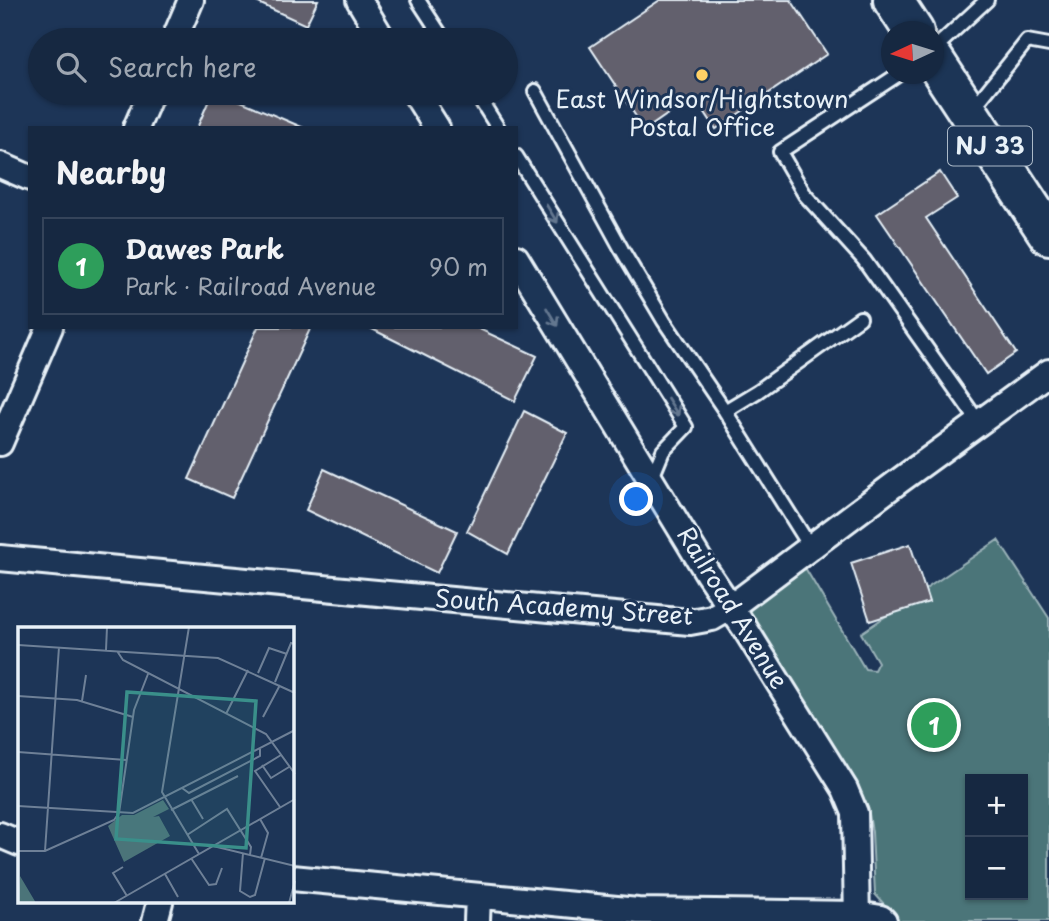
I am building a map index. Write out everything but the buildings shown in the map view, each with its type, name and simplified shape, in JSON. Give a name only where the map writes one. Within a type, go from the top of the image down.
[{"type":"main road","points":[[893,0],[907,21]]},
{"type":"main road","name":"NJ 33","points":[[944,76],[1048,228]]},
{"type":"street","points":[[179,28],[191,0]]},
{"type":"street","points":[[359,0],[376,28]]},
{"type":"street","points":[[137,126],[146,105]]},
{"type":"street","points":[[423,105],[436,126]]},
{"type":"street","points":[[0,165],[28,177]]},
{"type":"street","name":"Railroad Avenue","points":[[518,261],[651,480],[845,789],[855,813],[857,918]]},
{"type":"street","points":[[0,443],[49,329]]},
{"type":"street","name":"South Academy Street","points":[[0,558],[690,622],[712,618],[731,607],[1049,373]]},
{"type":"street","points":[[0,835],[18,843]]},
{"type":"street","points":[[294,878],[638,911],[881,918],[884,921]]},
{"type":"street","points":[[477,921],[478,896]]},
{"type":"street","points":[[155,921],[159,904]]},
{"type":"lane","points":[[418,0],[436,28]]},
{"type":"lane","points":[[944,40],[988,0]]},
{"type":"lane","points":[[969,114],[1027,41],[1049,45]]},
{"type":"lane","points":[[883,84],[780,152],[805,195],[864,260],[980,424]]},
{"type":"lane","points":[[535,91],[664,321],[725,411],[811,548]]},
{"type":"lane","points":[[484,105],[497,126]]},
{"type":"lane","points":[[518,159],[686,428],[663,451],[651,480]]},
{"type":"lane","points":[[725,411],[758,391],[860,318]]},
{"type":"green space","points":[[998,540],[1049,618],[1049,921],[899,921],[875,894],[872,832],[868,808],[857,785],[748,608],[804,566],[865,669],[874,670],[878,662],[861,633]]},
{"type":"place","name":"East Windsor/Hightstown Postal Office","points":[[702,75]]},
{"type":"place","name":"Dawes Park","points":[[934,725]]}]
